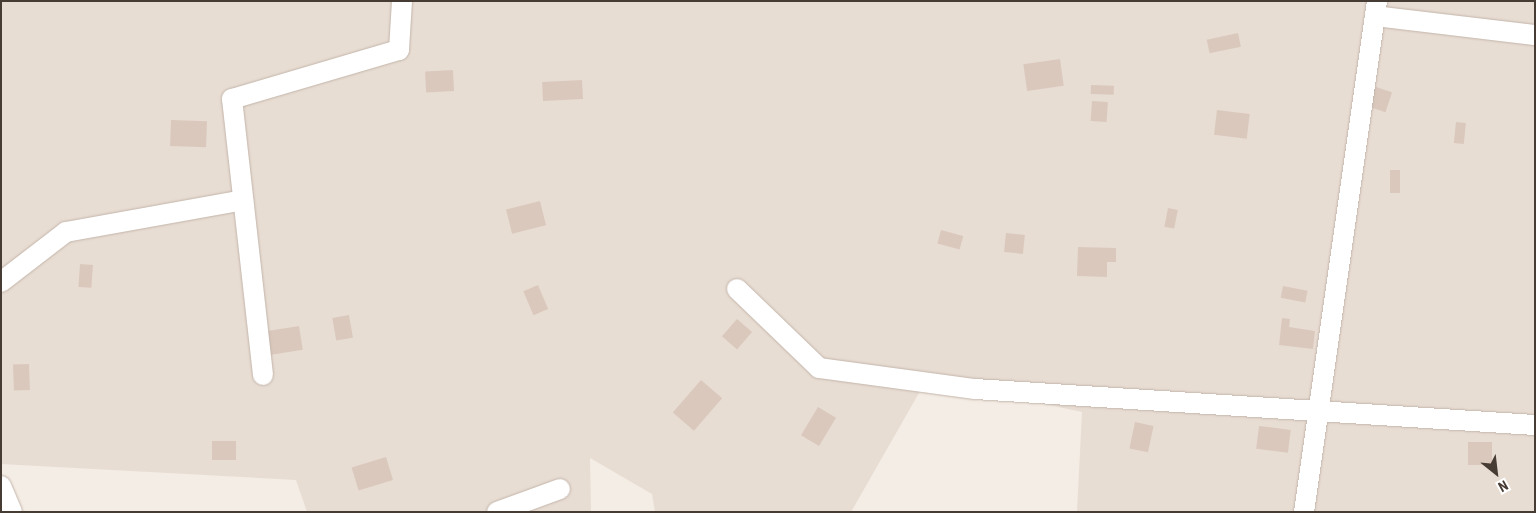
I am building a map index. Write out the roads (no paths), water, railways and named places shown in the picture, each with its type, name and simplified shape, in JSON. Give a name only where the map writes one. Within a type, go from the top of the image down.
[{"type":"street","points":[[263,375],[232,99],[399,50],[402,1]]},
{"type":"street","points":[[1304,512],[1376,8],[1535,35]]},
{"type":"street","points":[[1,282],[66,232],[243,200]]},
{"type":"street","points":[[737,289],[819,368],[975,389],[1535,425]]},
{"type":"street","points":[[1,486],[12,512]]},
{"type":"street","points":[[497,512],[560,489]]}]
